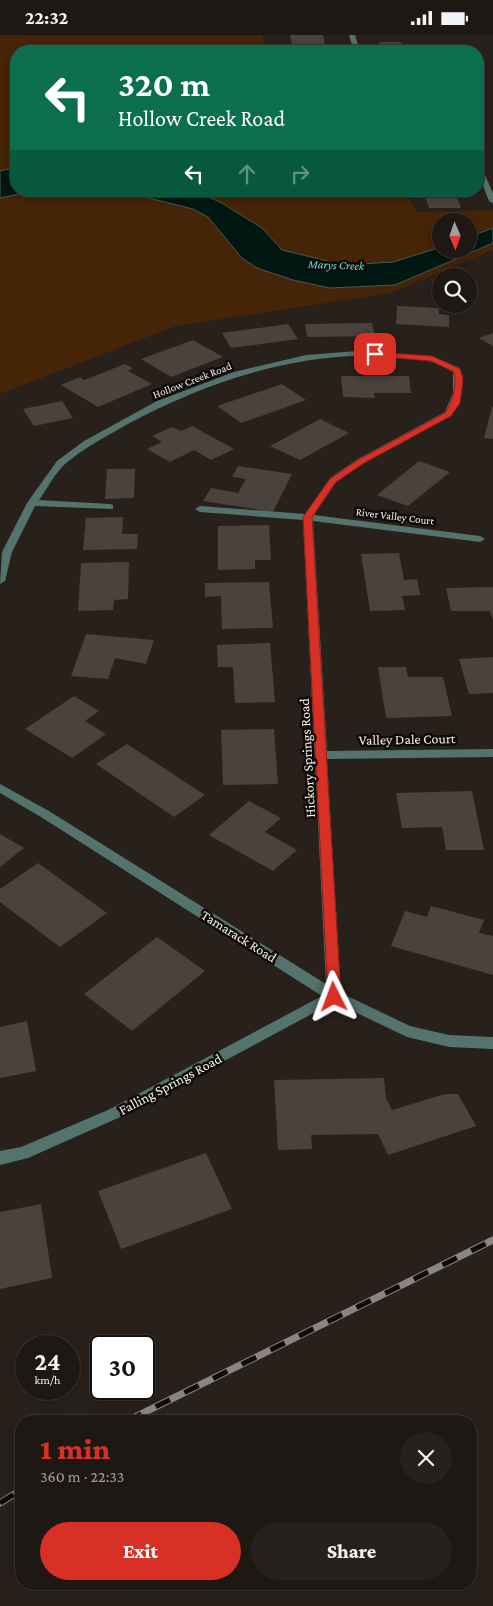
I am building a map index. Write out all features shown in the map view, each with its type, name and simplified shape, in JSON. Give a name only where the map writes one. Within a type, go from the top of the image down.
[{"type":"street","points":[[484,180],[493,201]]},
{"type":"street","name":"Hollow Creek Road","points":[[0,581],[7,552],[32,503],[60,463],[87,443],[160,403],[237,374],[306,359],[357,354],[432,359],[457,370],[459,378],[456,403],[448,414],[361,461],[333,480],[308,517]]},
{"type":"street","points":[[32,503],[110,507]]},
{"type":"street","points":[[200,509],[308,517]]},
{"type":"street","name":"River Valley Court","points":[[308,517],[480,539]]},
{"type":"street","name":"Hickory Springs Road","points":[[308,517],[334,997]]},
{"type":"street","name":"Valley Dale Court","points":[[322,755],[493,753]]},
{"type":"street","name":"Tamarack Road","points":[[0,788],[53,819],[334,997],[407,1031],[449,1041],[493,1043]]},
{"type":"street","name":"Falling Springs Road","points":[[0,1158],[23,1153],[113,1114],[334,997]]},
{"type":"shaded area","points":[[0,35],[263,35],[263,45],[10,45],[10,197],[409,197],[417,212],[493,210],[493,250],[478,256],[478,213],[432,213],[432,258],[474,258],[450,268],[432,268],[432,275],[390,293],[176,326],[0,394]]},
{"type":"water","points":[[10,168],[10,196],[0,198],[0,171]]},
{"type":"water","name":"Marys Creek","points":[[145,197],[208,197],[220,202],[262,228],[282,250],[344,265],[393,262],[432,250],[432,258],[458,258],[395,285],[330,288],[293,280],[257,268],[242,258],[208,217],[193,209]]},
{"type":"water","points":[[493,228],[493,243],[478,249],[478,234]]},
{"type":"building","points":[[290,35],[323,35],[325,45],[292,45]]},
{"type":"building","points":[[379,42],[401,42],[402,45],[380,45]]},
{"type":"building","points":[[425,197],[457,197],[461,208],[429,208]]},
{"type":"building","points":[[397,306],[432,308],[432,313],[449,315],[449,327],[396,324]]},
{"type":"building","points":[[372,323],[375,336],[307,337],[305,324]]},
{"type":"building","points":[[288,324],[298,339],[231,348],[222,333]]},
{"type":"building","points":[[493,333],[493,346],[479,338]]},
{"type":"building","points":[[193,340],[223,357],[171,377],[141,359]]},
{"type":"building","points":[[125,364],[133,368],[128,371],[152,384],[98,407],[61,385],[80,377],[84,380]]},
{"type":"building","points":[[341,376],[409,376],[411,393],[374,393],[375,398],[343,397]]},
{"type":"building","points":[[282,384],[306,400],[241,423],[217,406]]},
{"type":"building","points":[[62,401],[73,418],[34,426],[23,409]]},
{"type":"building","points":[[492,407],[493,439],[484,438]]},
{"type":"building","points":[[320,419],[349,433],[300,460],[270,446]]},
{"type":"building","points":[[192,426],[234,449],[211,460],[194,450],[170,462],[147,449],[162,442],[152,436],[172,427],[181,431]]},
{"type":"building","points":[[419,461],[450,472],[408,506],[377,495]]},
{"type":"building","points":[[238,466],[292,474],[273,512],[203,501],[211,488],[238,493],[246,479],[232,477]]},
{"type":"building","points":[[107,469],[135,469],[134,498],[105,499]]},
{"type":"building","points":[[123,517],[122,534],[138,534],[137,549],[83,550],[86,518]]},
{"type":"building","points":[[269,525],[271,560],[255,560],[255,569],[218,570],[218,526]]},
{"type":"building","points":[[399,553],[404,580],[417,579],[420,595],[402,596],[405,610],[370,611],[361,554]]},
{"type":"building","points":[[129,562],[128,599],[114,600],[113,610],[78,611],[81,563]]},
{"type":"building","points":[[269,582],[273,628],[222,629],[221,596],[205,597],[205,583]]},
{"type":"building","points":[[493,587],[493,620],[490,611],[451,611],[446,588]]},
{"type":"building","points":[[86,634],[154,640],[146,664],[115,658],[108,679],[71,676]]},
{"type":"building","points":[[270,643],[275,702],[235,703],[233,667],[218,667],[217,645]]},
{"type":"building","points":[[493,657],[493,693],[469,694],[459,659]]},
{"type":"building","points":[[378,667],[406,667],[408,677],[443,677],[452,716],[386,718]]},
{"type":"building","points":[[74,696],[99,711],[85,721],[106,734],[72,758],[25,729]]},
{"type":"building","points":[[274,729],[278,784],[223,785],[221,730]]},
{"type":"building","points":[[127,744],[205,795],[174,817],[96,764]]},
{"type":"building","points":[[472,791],[484,850],[446,850],[442,827],[402,828],[396,793]]},
{"type":"building","points":[[249,801],[281,818],[265,832],[297,850],[273,871],[209,835]]},
{"type":"building","points":[[0,834],[24,848],[0,867]]},
{"type":"building","points":[[38,863],[107,913],[60,947],[0,902],[0,889]]},
{"type":"building","points":[[431,906],[484,920],[479,933],[493,936],[493,975],[391,946],[405,911],[427,917]]},
{"type":"building","points":[[157,937],[205,971],[132,1031],[84,994]]},
{"type":"building","points":[[27,1021],[36,1071],[0,1078],[0,1027]]},
{"type":"building","points":[[384,1078],[386,1098],[392,1110],[445,1094],[458,1094],[476,1126],[388,1155],[378,1134],[311,1135],[312,1149],[278,1150],[274,1080]]},
{"type":"building","points":[[206,1153],[232,1209],[121,1249],[98,1191]]},
{"type":"building","points":[[41,1204],[52,1278],[0,1289],[0,1212]]},
{"type":"railway","points":[[139,1415],[493,1240]]},
{"type":"railway","points":[[0,1503],[15,1494]]},
{"type":"route","points":[[334,997],[308,517],[333,480],[361,461],[448,414],[456,403],[459,378],[457,370],[432,359],[375,354]]}]
